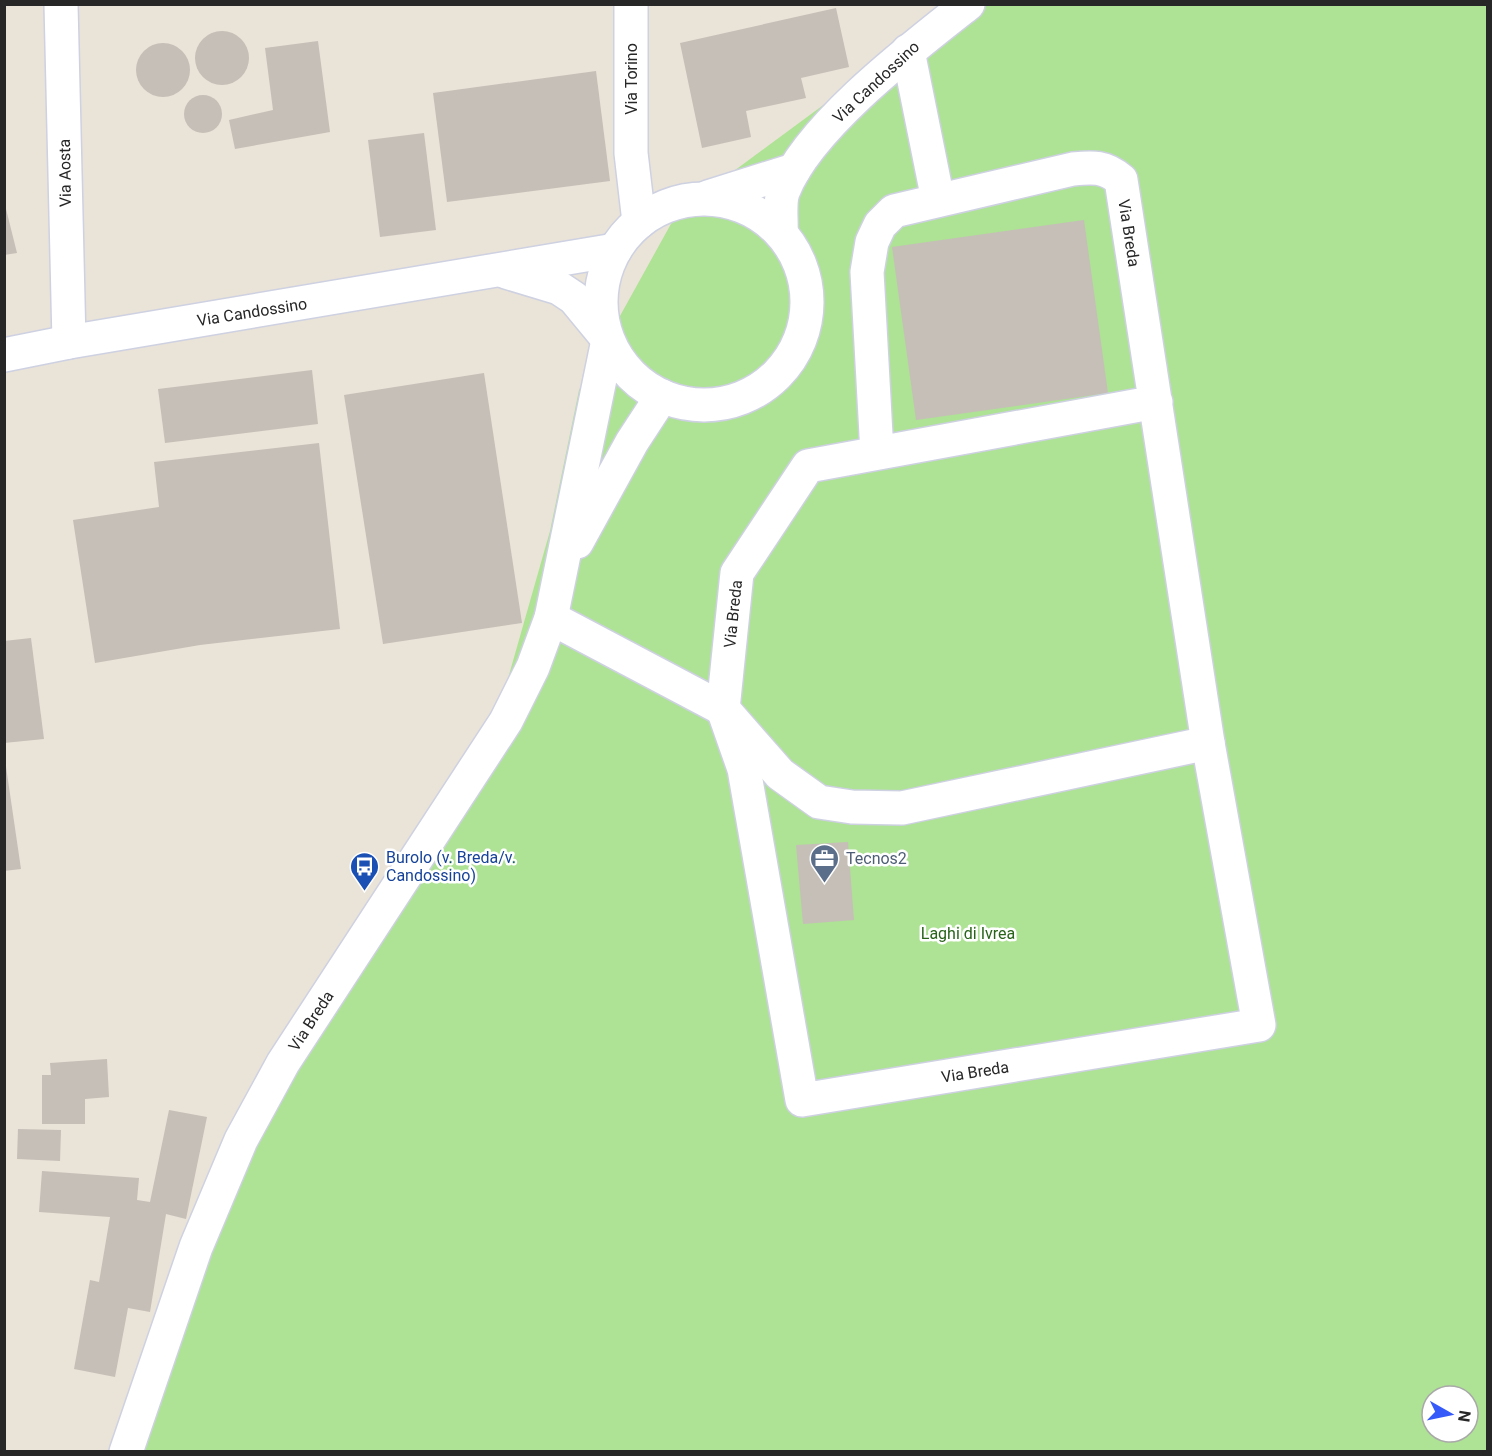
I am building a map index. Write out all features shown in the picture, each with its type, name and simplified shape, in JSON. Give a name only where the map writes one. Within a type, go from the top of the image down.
[{"type":"street","name":"Via Aosta","points":[[61,4],[69,342]]},
{"type":"street","name":"Via Torino","points":[[631,4],[631,153],[639,222]]},
{"type":"street","name":"Via Candossino","points":[[781,233],[782,195],[794,170],[836,118],[908,51],[968,4]]},
{"type":"street","points":[[908,51],[938,200]]},
{"type":"street","points":[[631,153],[669,205]]},
{"type":"street","name":"Via Breda","points":[[877,453],[867,272],[872,242],[880,225],[894,211],[1073,169],[1098,167],[1112,172],[1121,180],[1156,402],[1208,743],[1258,1025],[802,1100],[744,770],[723,710],[736,573],[808,466],[1156,402]]},
{"type":"street","points":[[705,198],[723,200],[747,208],[781,233],[795,253],[807,294],[801,334],[790,358],[763,386],[736,400],[705,405],[690,404],[662,396],[632,375],[615,353],[603,323],[601,291],[606,270],[615,250],[639,222],[669,205],[705,198],[794,170]]},
{"type":"street","name":"Via Candossino","points":[[4,355],[69,342],[615,250]]},
{"type":"street","name":"Via Candossino","points":[[500,270],[559,288],[567,293],[574,298],[608,340]]},
{"type":"street","name":"Via Breda","points":[[126,1452],[196,1247],[241,1140],[283,1064],[506,721],[533,667],[551,618],[608,340]]},
{"type":"street","name":"Via Breda","points":[[561,571],[632,442],[662,396]]},
{"type":"street","points":[[551,618],[723,710],[780,774],[819,802],[852,807],[902,808],[1208,743]]},
{"type":"green space","name":"Laghi di Ivrea","points":[[959,5],[1487,5],[1487,1451],[119,1452],[171,1286],[499,710],[550,531],[579,390],[677,213]]},
{"type":"building","points":[[836,8],[849,67],[801,78],[806,98],[746,111],[751,137],[702,148],[680,43]]},
{"type":"building","points":[[217,31],[227,31],[237,35],[245,43],[249,58],[245,73],[237,81],[227,85],[217,85],[207,81],[199,73],[195,63],[195,53],[199,43],[207,35]]},
{"type":"building","points":[[318,41],[330,132],[235,149],[229,120],[273,110],[265,48]]},
{"type":"building","points":[[158,43],[168,43],[178,47],[186,55],[190,70],[186,85],[178,93],[168,97],[158,97],[148,93],[140,85],[136,75],[136,65],[140,55],[148,47]]},
{"type":"building","points":[[596,71],[610,181],[447,202],[433,93]]},
{"type":"building","points":[[203,95],[216,101],[222,114],[216,127],[203,133],[190,127],[184,114],[190,101]]},
{"type":"building","points":[[424,133],[436,230],[380,237],[368,140]]},
{"type":"building","points":[[4,201],[17,253],[4,255]]},
{"type":"building","points":[[1084,220],[1108,393],[916,420],[892,247]]},
{"type":"building","points":[[312,370],[318,424],[165,443],[158,389]]},
{"type":"building","points":[[484,373],[522,623],[383,644],[344,395]]},
{"type":"building","points":[[319,443],[340,629],[200,645],[95,663],[73,520],[159,507],[154,462]]},
{"type":"building","points":[[31,638],[44,739],[4,743],[4,641]]},
{"type":"building","points":[[4,753],[21,869],[4,871]]},
{"type":"building","name":"Tecnos2","points":[[848,842],[854,920],[803,924],[796,845]]},
{"type":"building","points":[[107,1059],[109,1097],[85,1099],[85,1124],[42,1124],[42,1075],[51,1075],[50,1063]]},
{"type":"building","points":[[169,1110],[207,1117],[186,1219],[166,1214],[150,1312],[128,1308],[115,1377],[74,1369],[90,1280],[99,1282],[110,1217],[39,1212],[42,1171],[139,1178],[137,1200],[150,1202]]},
{"type":"building","points":[[18,1129],[61,1130],[60,1161],[17,1159]]},
{"type":"place","name":"Tecnos2","points":[[825,884]]},
{"type":"place","name":"Burolo (v. Breda/v. Candossino)","points":[[365,892]]}]
